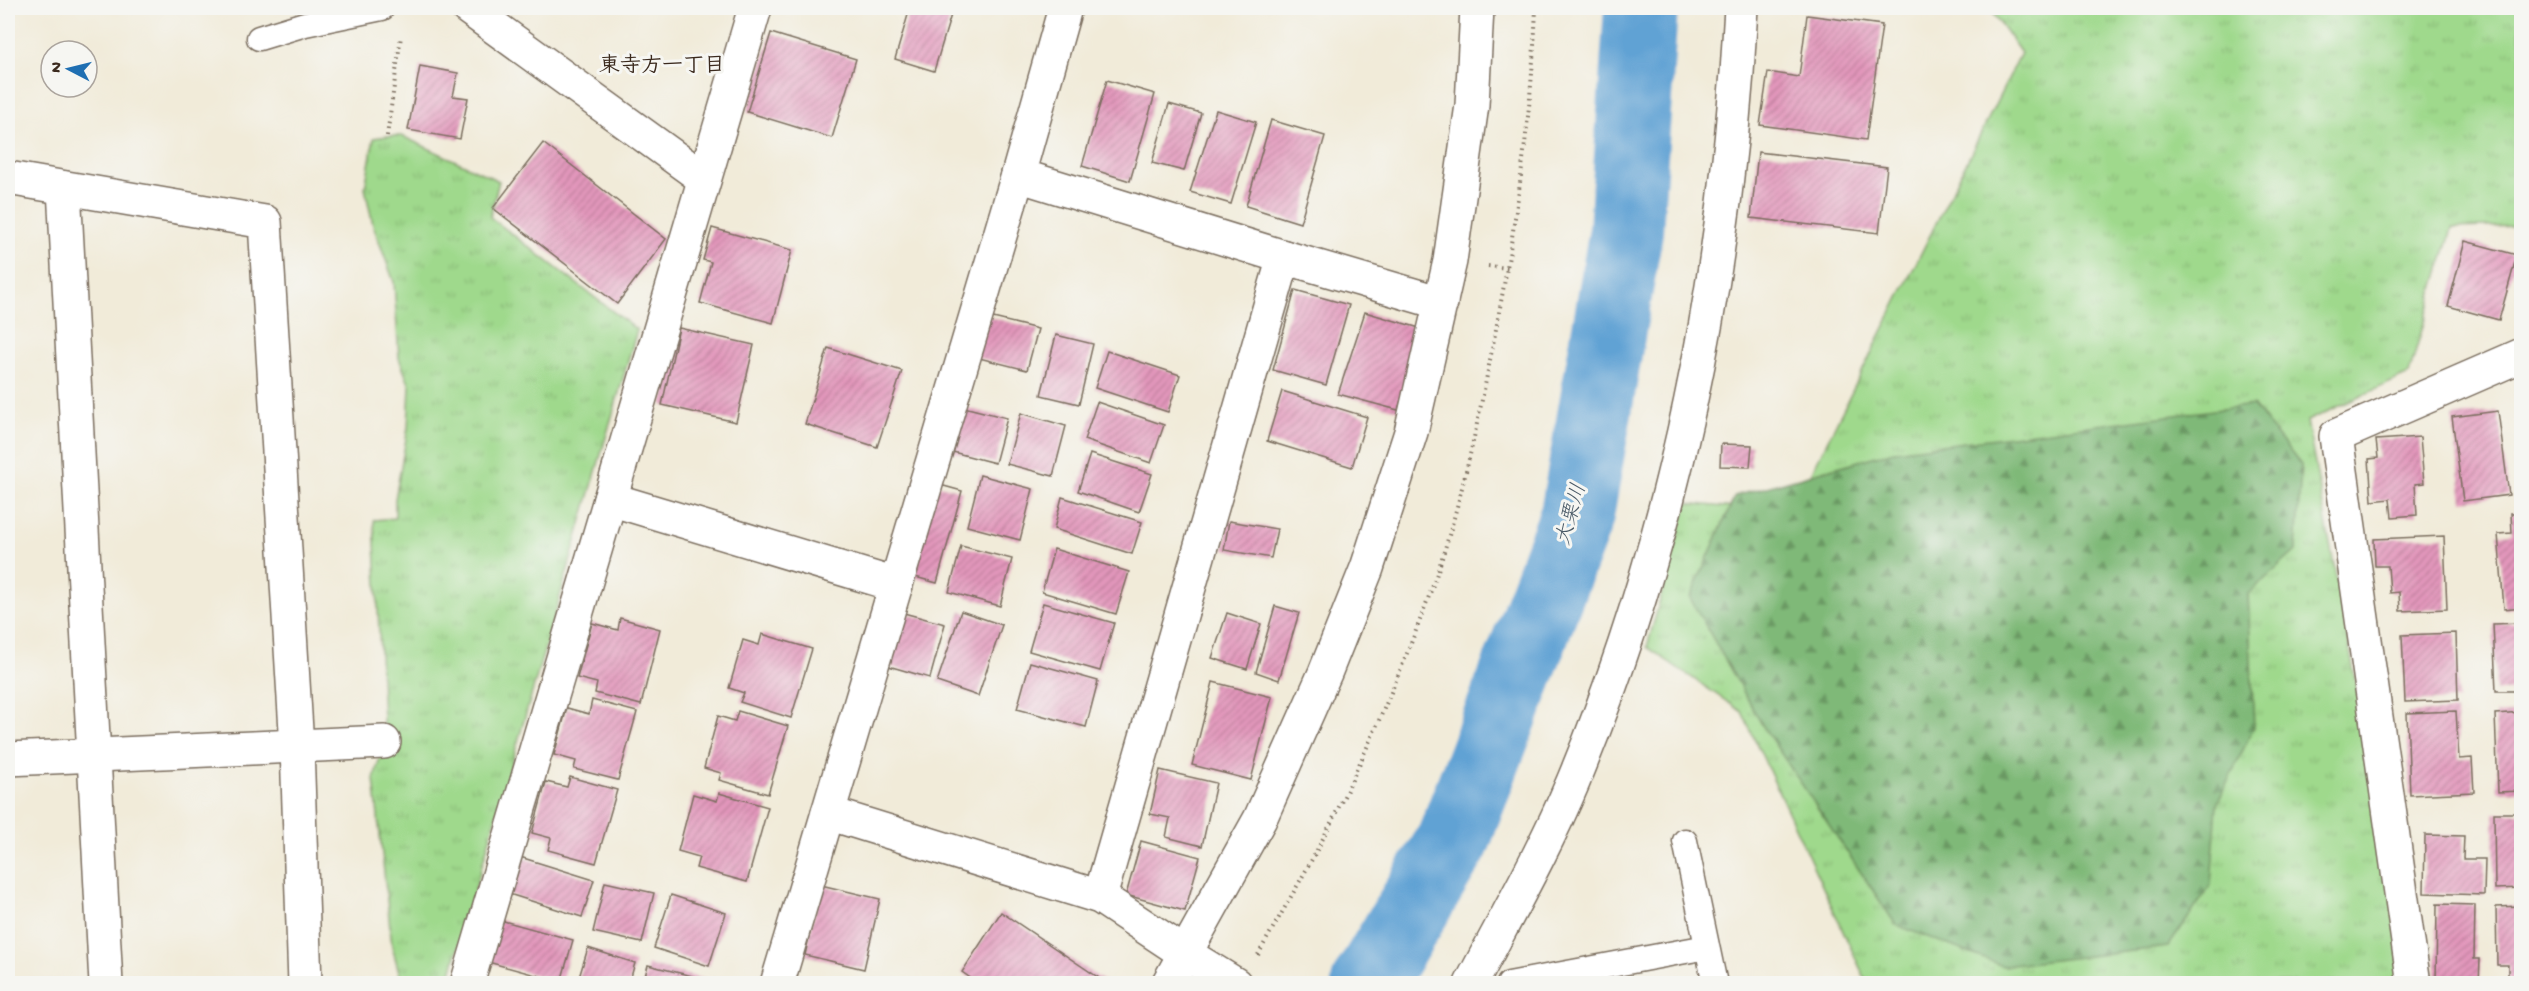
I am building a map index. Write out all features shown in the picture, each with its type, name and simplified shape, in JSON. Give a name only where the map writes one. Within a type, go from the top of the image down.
[{"type":"street","points":[[468,8],[703,178]]},
{"type":"street","points":[[467,984],[754,8]]},
{"type":"street","points":[[777,984],[1018,175],[1065,8]]},
{"type":"street","points":[[1168,984],[1191,956],[1260,819],[1325,674],[1367,568],[1411,432],[1450,261],[1472,105],[1477,8]]},
{"type":"street","points":[[1471,984],[1553,827],[1573,781],[1608,690],[1661,523],[1709,315],[1726,170],[1741,8]]},
{"type":"street","points":[[1018,175],[1441,303]]},
{"type":"street","points":[[8,178],[265,222],[297,747],[305,984]]},
{"type":"street","points":[[64,188],[96,755],[106,984]]},
{"type":"street","points":[[1100,897],[1284,257]]},
{"type":"street","points":[[2414,984],[2336,436],[2522,355]]},
{"type":"street","points":[[610,499],[896,585]]},
{"type":"street","points":[[8,759],[384,742]]},
{"type":"street","points":[[828,813],[1100,897],[1235,984]]},
{"type":"lane","points":[[259,38],[305,24],[382,8]]},
{"type":"lane","points":[[1685,841],[1715,984]]},
{"type":"lane","points":[[1519,983],[1707,947]]},
{"type":"path","points":[[1256,957],[1317,851],[1352,779],[1432,588],[1454,518],[1472,450],[1520,196],[1536,8]]},
{"type":"path","points":[[387,136],[402,31]]},
{"type":"green space","points":[[1989,8],[2521,8],[2520,226],[2452,228],[2409,374],[2307,421],[2412,983],[1867,983],[1742,712],[1647,647],[1687,503],[1791,514],[2021,53]]},
{"type":"green space","points":[[402,136],[499,181],[490,217],[637,330],[448,983],[402,983],[392,946],[374,779],[384,742],[374,520],[395,518],[395,499],[408,428],[410,386],[399,358],[394,282],[373,225],[365,188],[374,138]]},
{"type":"green space","points":[[2253,405],[2301,465],[2296,551],[2248,594],[2254,727],[2217,804],[2211,885],[2168,947],[2003,966],[1896,925],[1764,728],[1690,598],[1735,496],[1894,451]]},
{"type":"building","points":[[910,8],[953,8],[934,71],[895,59]]},
{"type":"building","points":[[1807,15],[1882,25],[1866,140],[1760,125],[1768,72],[1799,77]]},
{"type":"building","points":[[771,33],[856,59],[832,138],[747,112]]},
{"type":"building","points":[[420,66],[458,73],[453,96],[468,98],[460,139],[408,130]]},
{"type":"building","points":[[1107,80],[1155,94],[1130,181],[1082,166]]},
{"type":"building","points":[[1169,104],[1201,113],[1184,171],[1152,163]]},
{"type":"building","points":[[1216,110],[1256,122],[1231,204],[1190,192]]},
{"type":"building","points":[[1271,120],[1325,136],[1300,223],[1246,206]]},
{"type":"building","points":[[543,143],[666,239],[617,304],[493,208]]},
{"type":"building","points":[[1758,152],[1887,167],[1879,233],[1751,218]]},
{"type":"building","points":[[712,228],[792,250],[773,323],[700,303],[711,262],[703,260]]},
{"type":"building","points":[[2465,241],[2517,255],[2499,320],[2448,306]]},
{"type":"building","points":[[1295,290],[1349,305],[1326,385],[1273,370]]},
{"type":"building","points":[[1365,312],[1423,329],[1398,410],[1338,394]]},
{"type":"building","points":[[981,315],[1038,329],[1027,370],[971,356]]},
{"type":"building","points":[[679,328],[754,345],[736,422],[662,405]]},
{"type":"building","points":[[1056,335],[1093,344],[1079,404],[1041,395]]},
{"type":"building","points":[[828,348],[902,371],[877,447],[805,424]]},
{"type":"building","points":[[1107,351],[1180,375],[1168,412],[1095,388]]},
{"type":"building","points":[[1282,391],[1367,417],[1352,467],[1267,441]]},
{"type":"building","points":[[1097,402],[1164,425],[1151,463],[1084,440]]},
{"type":"building","points":[[956,405],[1007,418],[995,463],[945,450]]},
{"type":"building","points":[[2498,411],[2509,495],[2463,501],[2452,417]]},
{"type":"building","points":[[1021,413],[1066,426],[1053,476],[1007,464]]},
{"type":"building","points":[[2420,437],[2424,483],[2415,484],[2417,515],[2392,517],[2390,499],[2372,501],[2369,459],[2378,458],[2376,440]]},
{"type":"building","points":[[1721,444],[1752,445],[1750,467],[1720,466]]},
{"type":"building","points":[[1090,454],[1152,474],[1139,512],[1078,491]]},
{"type":"building","points":[[980,475],[1033,489],[1020,540],[967,526]]},
{"type":"building","points":[[933,483],[962,491],[937,583],[908,575]]},
{"type":"building","points":[[1062,497],[1142,522],[1132,554],[1054,529]]},
{"type":"building","points":[[2511,513],[2522,513],[2522,607],[2504,609],[2498,534],[2512,533]]},
{"type":"building","points":[[1229,521],[1277,529],[1271,558],[1224,550]]},
{"type":"building","points":[[2444,536],[2447,609],[2400,611],[2399,592],[2390,593],[2388,566],[2375,566],[2374,539]]},
{"type":"building","points":[[961,546],[1012,559],[1000,606],[949,592]]},
{"type":"building","points":[[1054,549],[1129,572],[1116,614],[1042,592]]},
{"type":"building","points":[[1043,603],[1114,623],[1100,671],[1029,651]]},
{"type":"building","points":[[1275,606],[1299,613],[1279,680],[1256,672]]},
{"type":"building","points":[[961,611],[1002,625],[978,696],[937,682]]},
{"type":"building","points":[[900,612],[945,624],[930,678],[885,665]]},
{"type":"building","points":[[1227,613],[1261,624],[1247,669],[1212,658]]},
{"type":"building","points":[[620,618],[660,629],[641,705],[595,693],[597,683],[577,678],[592,623],[618,630]]},
{"type":"building","points":[[2522,623],[2522,691],[2496,691],[2493,624]]},
{"type":"building","points":[[2456,633],[2458,700],[2405,702],[2402,635]]},
{"type":"building","points":[[762,634],[812,649],[791,718],[740,702],[744,693],[729,688],[743,640],[759,645]]},
{"type":"building","points":[[1030,662],[1098,681],[1086,727],[1017,709]]},
{"type":"building","points":[[1213,682],[1272,697],[1251,780],[1192,765]]},
{"type":"building","points":[[592,700],[637,712],[618,780],[574,769],[576,761],[554,755],[567,708],[589,714]]},
{"type":"building","points":[[738,711],[788,726],[768,794],[719,780],[721,773],[704,768],[718,716],[735,721]]},
{"type":"building","points":[[2456,711],[2459,759],[2472,758],[2474,792],[2410,795],[2407,713]]},
{"type":"building","points":[[2522,712],[2522,791],[2498,792],[2495,714]]},
{"type":"building","points":[[1160,770],[1216,783],[1202,846],[1166,837],[1170,818],[1150,814]]},
{"type":"building","points":[[570,777],[617,790],[596,863],[548,850],[551,838],[532,833],[546,782],[567,787]]},
{"type":"building","points":[[719,793],[768,807],[747,882],[696,868],[699,857],[678,851],[693,794],[717,801]]},
{"type":"building","points":[[2494,813],[2522,813],[2522,888],[2495,889]]},
{"type":"building","points":[[2425,835],[2464,836],[2463,859],[2485,859],[2484,895],[2424,893]]},
{"type":"building","points":[[1141,841],[1200,857],[1185,911],[1126,895]]},
{"type":"building","points":[[520,857],[594,880],[582,917],[509,894]]},
{"type":"building","points":[[605,882],[654,893],[642,943],[593,932]]},
{"type":"building","points":[[821,885],[880,899],[864,969],[805,955]]},
{"type":"building","points":[[671,895],[726,913],[709,966],[654,948]]},
{"type":"building","points":[[2437,904],[2475,905],[2474,959],[2480,959],[2479,984],[2436,984]]},
{"type":"building","points":[[2522,906],[2522,980],[2508,980],[2508,965],[2497,965],[2496,907]]},
{"type":"building","points":[[1001,912],[1108,984],[979,984],[962,972]]},
{"type":"building","points":[[500,920],[573,940],[561,982],[488,962]]},
{"type":"building","points":[[588,948],[635,963],[629,984],[577,984]]},
{"type":"building","points":[[648,965],[704,979],[703,984],[643,984]]},
{"type":"waterway","name":"大栗川","points":[[1368,984],[1453,841],[1577,515],[1626,231],[1641,8]]},
{"type":"district","name":"東寺方一丁目","points":[[662,67]]}]
